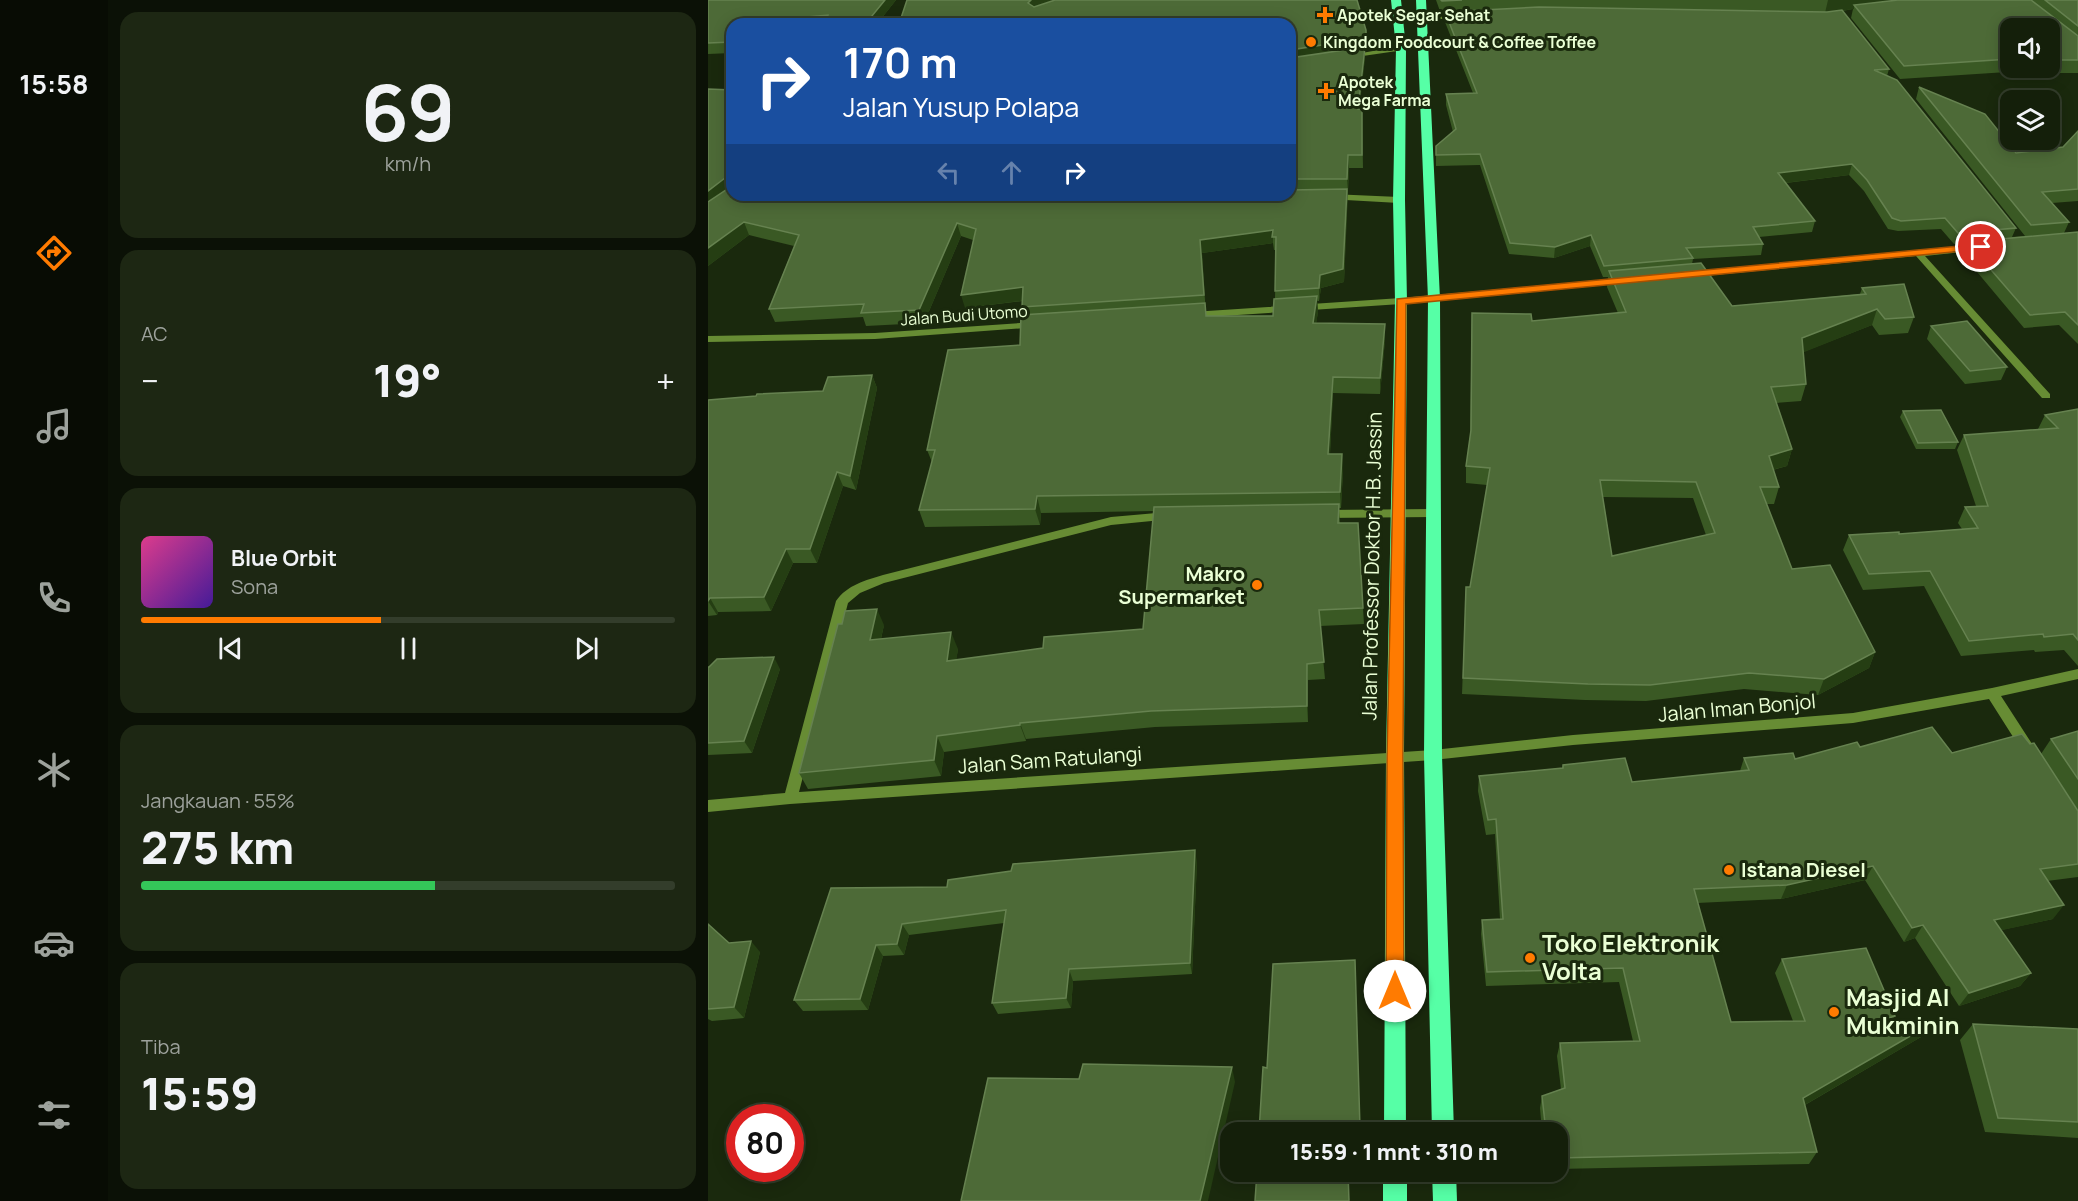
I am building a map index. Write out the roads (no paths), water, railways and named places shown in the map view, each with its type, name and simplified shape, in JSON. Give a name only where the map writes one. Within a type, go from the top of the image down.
[{"type":"highway","name":"Jalan Professor Doktor H.B. Jassin","points":[[1396,0],[1401,48],[1413,110],[1434,299],[1433,754],[1443,1122]]},
{"type":"highway","name":"Jalan Professor Doktor H.B. Jassin","points":[[1395,1122],[1395,756],[1401,301],[1399,200],[1413,110],[1421,0]]},
{"type":"highway","points":[[1395,1182],[1395,1201]]},
{"type":"highway","points":[[1444,1182],[1445,1201]]},
{"type":"street","points":[[1421,19],[1471,15]]},
{"type":"street","points":[[1345,57],[1401,48]]},
{"type":"street","points":[[1325,197],[1399,200]]},
{"type":"street","points":[[1682,275],[1988,247]]},
{"type":"street","points":[[1918,253],[2046,396]]},
{"type":"street","points":[[1186,315],[1434,299],[1635,280]]},
{"type":"street","name":"Jalan Budi Utomo","points":[[708,339],[875,336],[1043,325]]},
{"type":"street","points":[[1306,514],[1433,513]]},
{"type":"street","points":[[790,798],[842,601],[849,593],[883,579],[1111,521],[1176,516]]},
{"type":"street","name":"Jalan Iman Bonjol","points":[[1395,756],[1853,718],[1992,693],[2078,674]]},
{"type":"street","points":[[1992,693],[2034,758]]},
{"type":"street","name":"Jalan Sam Ratulangi","points":[[708,806],[790,798],[1395,756]]},
{"type":"place","name":"Apotek Segar Sehat","points":[[1325,15]]},
{"type":"place","name":"Kingdom Foodcourt & Coffee Toffee","points":[[1311,42]]},
{"type":"place","name":"Apotek Mega Farma","points":[[1326,91]]},
{"type":"place","name":"Makro Supermarket","points":[[1257,585]]},
{"type":"place","name":"Istana Diesel","points":[[1729,870]]},
{"type":"place","name":"Toko Elektronik Volta","points":[[1530,958]]},
{"type":"place","name":"Masjid Al Mukminin","points":[[1834,1012]]}]
